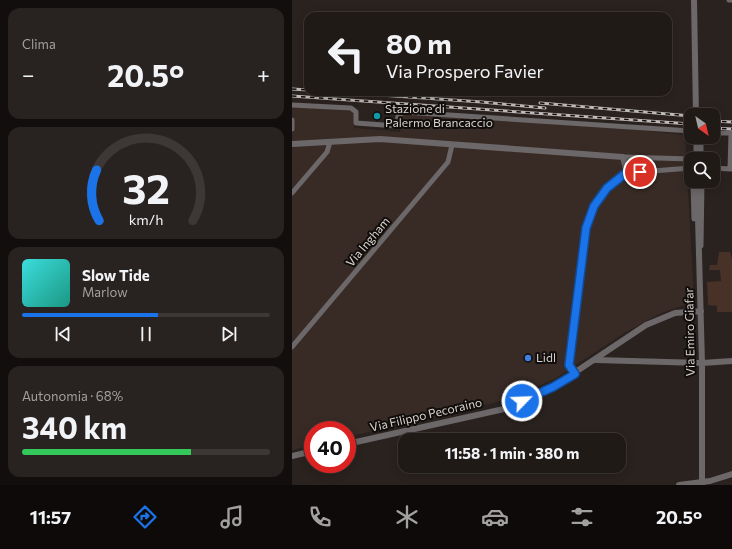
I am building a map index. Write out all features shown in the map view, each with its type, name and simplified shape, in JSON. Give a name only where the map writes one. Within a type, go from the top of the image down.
[{"type":"street","points":[[694,0],[696,108]]},
{"type":"street","points":[[292,105],[351,108],[356,112],[356,123],[397,126],[398,116],[404,112],[684,131]]},
{"type":"street","points":[[292,120],[292,129]]},
{"type":"street","points":[[720,133],[731,133],[731,169],[720,168]]},
{"type":"street","points":[[292,144],[380,139],[623,157],[684,159]]},
{"type":"street","points":[[292,193],[327,152],[330,142]]},
{"type":"street","name":"Via Ingham","points":[[292,347],[448,162],[452,145]]},
{"type":"street","points":[[623,157],[627,172]]},
{"type":"street","points":[[575,374],[569,365],[586,228],[594,206],[607,188],[627,172],[684,168]]},
{"type":"street","points":[[694,188],[696,220]]},
{"type":"street","name":"Via Emiro Giafar","points":[[697,188],[696,220],[700,263],[702,363],[702,483]]},
{"type":"street","points":[[700,263],[702,238],[702,188]]},
{"type":"street","name":"Via Filippo Pecoraino","points":[[356,442],[504,408],[532,398],[575,374],[646,325],[675,313],[701,311]]},
{"type":"street","points":[[613,361],[615,347]]},
{"type":"street","points":[[596,360],[702,363],[732,361]]},
{"type":"street","points":[[292,456],[304,454]]},
{"type":"street","points":[[679,485],[702,483],[732,474]]},
{"type":"shaded area","points":[[292,106],[352,111],[354,115],[354,128],[400,132],[401,117],[405,114],[608,127],[684,135],[686,152],[684,152],[684,188],[688,188],[694,302],[661,313],[624,333],[556,378],[527,391],[497,402],[356,435],[356,421],[304,421],[304,447],[292,450]]},
{"type":"shaded area","points":[[719,252],[730,252],[732,259],[732,312],[717,312],[717,306],[708,305],[707,282],[721,281],[720,270],[709,270],[710,265],[717,265]]},
{"type":"railway","points":[[292,89],[304,90]]},
{"type":"railway","points":[[292,96],[684,124]]},
{"type":"railway","points":[[394,96],[545,108]]},
{"type":"railway","points":[[540,103],[684,115]]},
{"type":"railway","points":[[720,121],[732,122]]},
{"type":"railway","points":[[720,128],[732,129]]},
{"type":"place","name":"Stazione di Palermo Brancaccio","points":[[377,116]]},
{"type":"place","name":"Lidl","points":[[528,358]]},
{"type":"route","points":[[522,401],[532,398],[575,374],[569,365],[586,228],[594,206],[607,188],[627,172],[640,172]]}]
